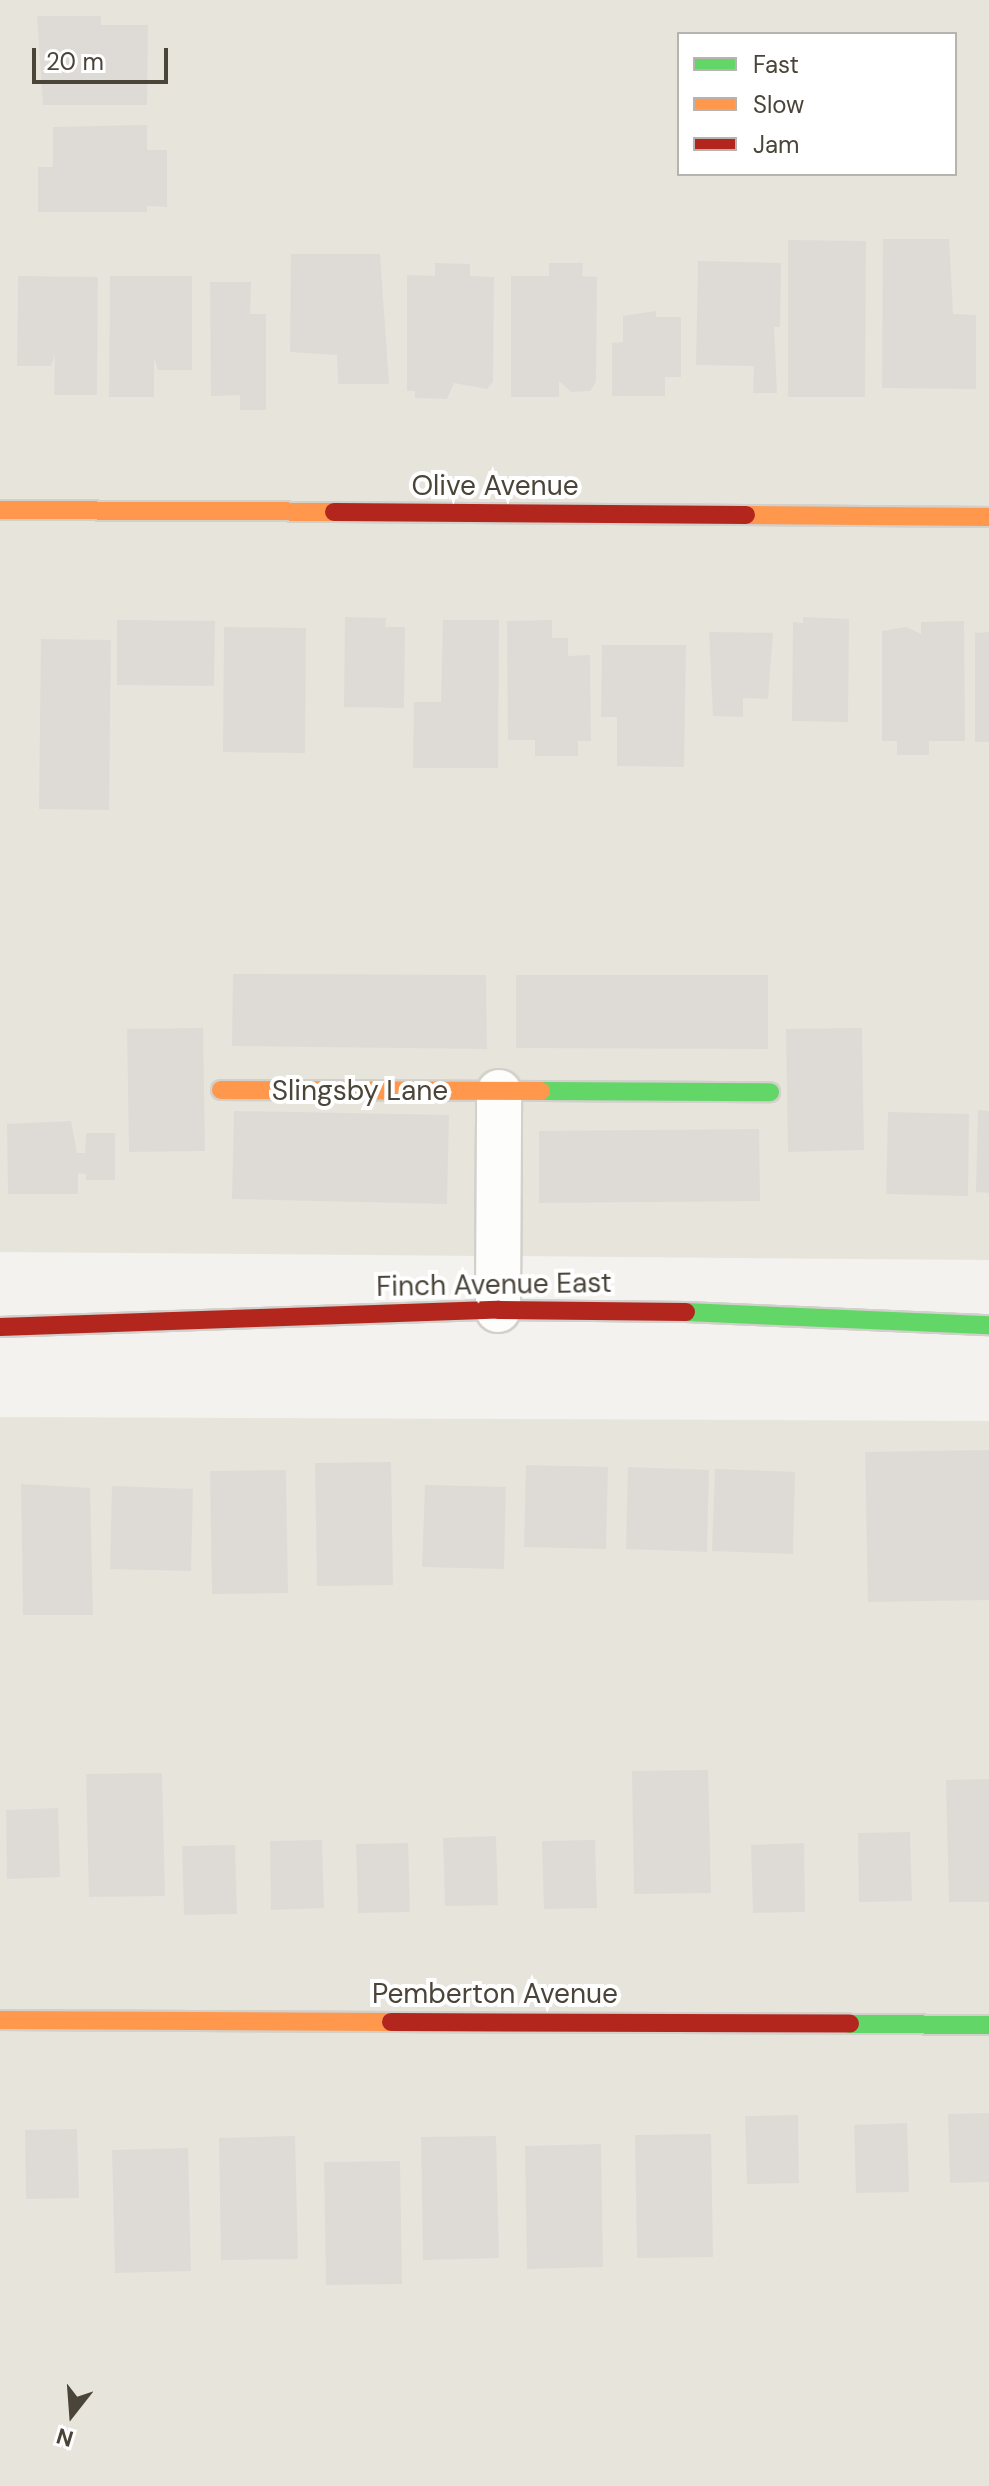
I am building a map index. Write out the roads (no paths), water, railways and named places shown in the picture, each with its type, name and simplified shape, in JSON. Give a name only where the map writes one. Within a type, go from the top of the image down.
[{"type":"street","name":"Olive Avenue","points":[[0,510],[989,517]]},
{"type":"street","name":"Slingsby Lane","points":[[221,1090],[770,1092]]},
{"type":"street","points":[[498,1310],[499,1092]]},
{"type":"street","name":"Finch Avenue East","points":[[0,1327],[498,1310],[750,1313],[989,1325]]},
{"type":"street","name":"Pemberton Avenue","points":[[0,2020],[989,2025]]}]
